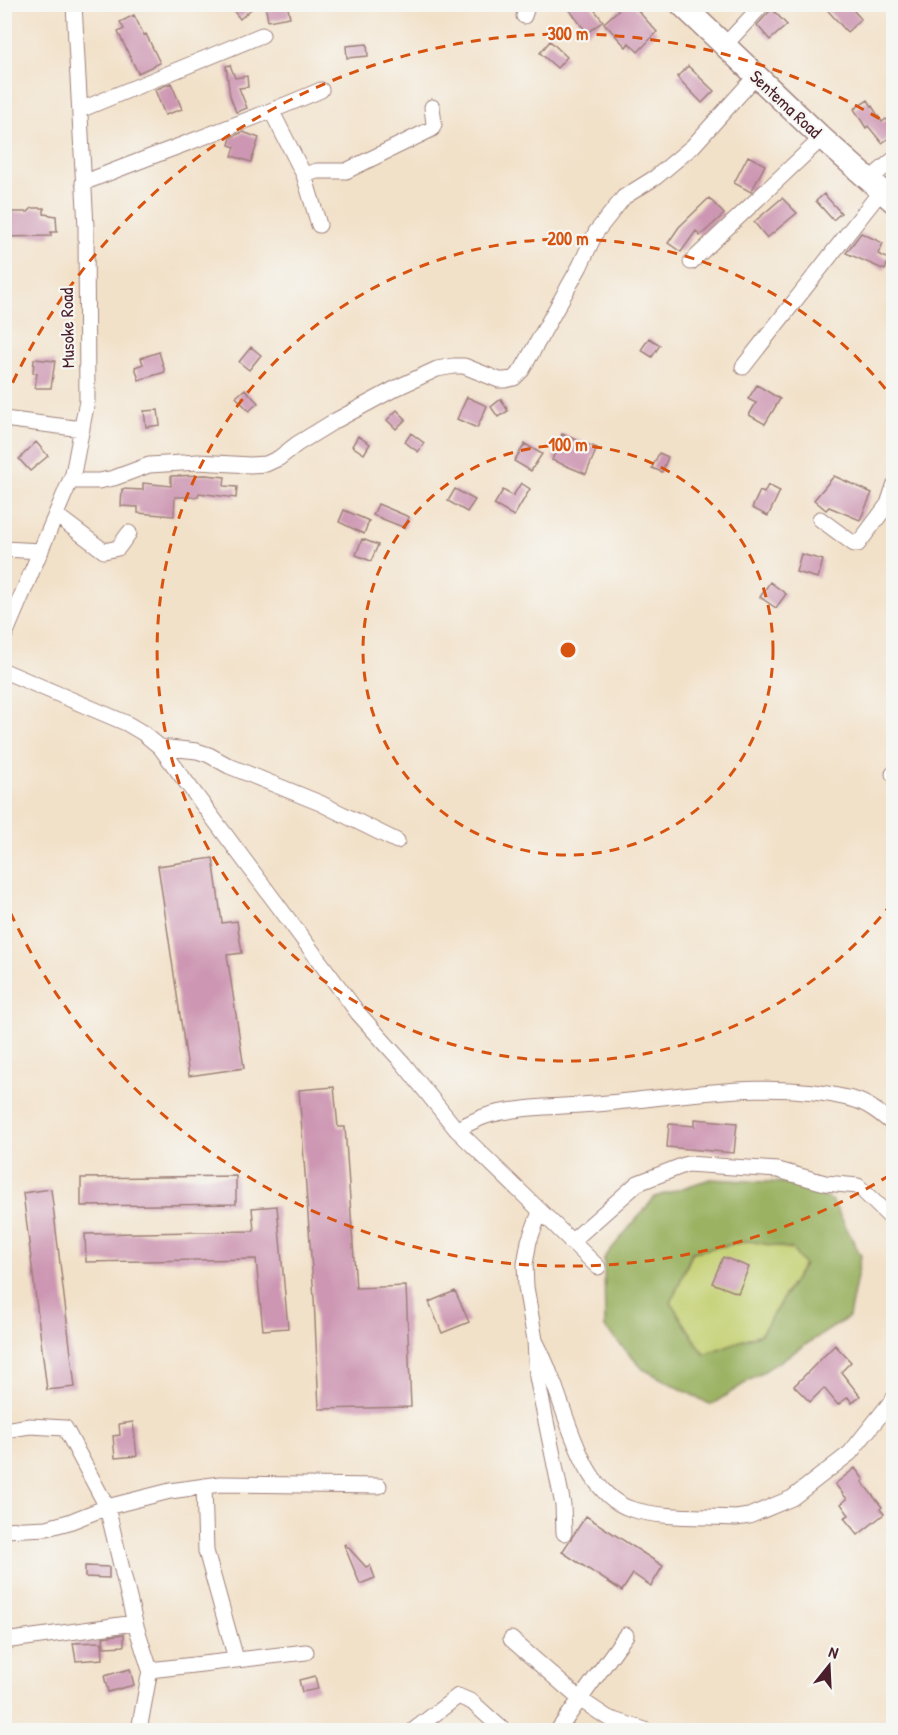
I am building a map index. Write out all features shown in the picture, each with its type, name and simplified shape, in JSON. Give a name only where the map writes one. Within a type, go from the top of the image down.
[{"type":"main road","name":"Sentema Road","points":[[681,4],[881,191]]},
{"type":"street","name":"Musoke Road","points":[[4,637],[70,481],[87,401],[86,227],[74,4]]},
{"type":"street","points":[[725,45],[763,4]]},
{"type":"street","points":[[80,110],[262,34]]},
{"type":"street","points":[[70,481],[107,480],[149,465],[198,462],[266,464],[279,458],[333,422],[437,369],[464,366],[499,380],[514,378],[522,370],[580,266],[596,232],[624,197],[656,177],[693,146],[756,76]]},
{"type":"street","points":[[83,183],[272,112],[321,90]]},
{"type":"street","points":[[304,175],[317,171],[346,171],[432,129],[434,124],[432,107]]},
{"type":"street","points":[[272,112],[304,175],[319,225]]},
{"type":"street","points":[[691,262],[822,138]]},
{"type":"street","points":[[743,367],[881,191],[894,159]]},
{"type":"street","points":[[4,419],[82,429]]},
{"type":"street","points":[[820,519],[854,544],[858,544],[888,504],[894,486]]},
{"type":"street","points":[[56,515],[104,551],[118,548],[129,533]]},
{"type":"street","points":[[4,549],[41,551]]},
{"type":"street","points":[[4,671],[126,723],[143,733],[159,747],[358,1013],[403,1063],[456,1130],[598,1267]]},
{"type":"street","points":[[159,747],[202,753],[320,803],[397,841]]},
{"type":"street","points":[[456,1130],[489,1115],[522,1110],[776,1089],[827,1094],[855,1100],[875,1109],[894,1125]]},
{"type":"street","points":[[571,1242],[638,1183],[687,1164],[778,1170],[825,1184],[858,1186],[894,1221]]},
{"type":"street","points":[[540,1212],[529,1241],[525,1264],[526,1287],[535,1340],[537,1377],[563,1505],[564,1533]]},
{"type":"street","points":[[535,1340],[551,1375],[566,1420],[599,1486],[614,1501],[628,1508],[652,1514],[736,1518],[748,1516],[792,1498],[850,1453],[894,1398]]},
{"type":"street","points":[[4,1430],[30,1426],[65,1428],[107,1507],[135,1623],[150,1670],[139,1731]]},
{"type":"street","points":[[4,1530],[47,1528],[107,1507],[170,1491],[220,1484],[379,1486]]},
{"type":"street","points":[[204,1486],[206,1551],[236,1659]]},
{"type":"street","points":[[4,1641],[135,1623]]},
{"type":"street","points":[[558,1731],[626,1635]]},
{"type":"street","points":[[511,1639],[581,1700],[608,1718],[645,1731]]},
{"type":"street","points":[[150,1670],[306,1652]]},
{"type":"street","points":[[414,1731],[458,1696],[472,1702],[503,1731]]},
{"type":"green space","points":[[710,1179],[788,1183],[832,1200],[861,1256],[849,1317],[711,1405],[643,1369],[605,1328],[604,1258],[655,1197]],"holes":[[[749,1241],[792,1249],[804,1265],[761,1334],[704,1354],[671,1303],[692,1252]]]},
{"type":"green space","points":[[749,1241],[792,1249],[804,1264],[761,1334],[704,1354],[671,1303],[693,1252]]},
{"type":"building","points":[[228,4],[257,4],[240,19]]},
{"type":"building","points":[[265,4],[287,4],[290,17],[268,21]]},
{"type":"building","points":[[565,4],[590,4],[603,21],[587,33]]},
{"type":"building","points":[[625,4],[632,4],[657,32],[638,52],[629,43],[626,47],[604,23]]},
{"type":"building","points":[[822,4],[848,4],[861,19],[847,32]]},
{"type":"building","points":[[772,9],[787,25],[770,40],[757,25]]},
{"type":"building","points":[[134,15],[160,63],[138,73],[118,32],[124,29],[120,22]]},
{"type":"building","points":[[550,41],[567,57],[557,68],[540,53]]},
{"type":"building","points":[[367,44],[368,56],[347,58],[346,46]]},
{"type":"building","points":[[230,65],[235,78],[247,76],[248,87],[239,88],[247,108],[236,112],[230,96],[226,66]]},
{"type":"building","points":[[688,66],[714,91],[702,103],[677,77]]},
{"type":"building","points":[[171,83],[182,109],[165,115],[155,90]]},
{"type":"building","points":[[868,100],[882,122],[886,119],[894,128],[894,134],[882,143],[868,126],[866,128],[854,109]]},
{"type":"building","points":[[243,132],[259,138],[251,162],[232,156],[235,147],[229,145],[231,137]]},
{"type":"building","points":[[748,156],[765,165],[751,192],[734,183]]},
{"type":"building","points":[[824,194],[841,213],[833,220],[816,201]]},
{"type":"building","points":[[709,198],[724,214],[700,236],[696,231],[681,252],[668,243],[679,227]]},
{"type":"building","points":[[782,198],[797,213],[767,238],[754,222]]},
{"type":"building","points":[[32,208],[44,208],[44,214],[56,216],[57,232],[51,232],[51,236],[4,237],[4,212],[28,212]]},
{"type":"building","points":[[861,233],[883,243],[878,254],[889,259],[885,270],[846,253]]},
{"type":"building","points":[[649,338],[660,345],[652,357],[641,350]]},
{"type":"building","points":[[251,347],[261,355],[249,370],[239,362]]},
{"type":"building","points":[[159,352],[165,372],[139,380],[135,367],[143,364],[141,358]]},
{"type":"building","points":[[34,359],[55,361],[51,388],[35,388],[37,373],[33,373]]},
{"type":"building","points":[[757,385],[780,399],[765,424],[749,415],[756,403],[748,399]]},
{"type":"building","points":[[245,389],[258,403],[249,411],[236,397]]},
{"type":"building","points":[[467,397],[487,406],[477,428],[457,419]]},
{"type":"building","points":[[501,399],[508,411],[498,417],[491,407]]},
{"type":"building","points":[[158,410],[160,425],[146,427],[144,411]]},
{"type":"building","points":[[397,410],[406,419],[396,429],[387,420]]},
{"type":"building","points":[[411,433],[424,443],[418,452],[405,442]]},
{"type":"building","points":[[562,434],[597,448],[586,474],[552,460]]},
{"type":"building","points":[[358,436],[370,444],[364,454],[352,446]]},
{"type":"building","points":[[36,442],[48,456],[30,471],[19,459]]},
{"type":"building","points":[[525,444],[542,454],[531,471],[514,461]]},
{"type":"building","points":[[659,453],[668,457],[662,472],[652,468]]},
{"type":"building","points":[[171,476],[225,477],[224,486],[237,487],[236,498],[199,493],[198,497],[175,497],[174,516],[138,513],[138,507],[121,506],[122,489],[143,490],[143,483],[171,486]]},
{"type":"building","points":[[834,476],[872,493],[860,520],[829,507],[826,510],[814,500]]},
{"type":"building","points":[[521,483],[530,489],[514,516],[494,505],[503,490],[513,496]]},
{"type":"building","points":[[768,485],[780,491],[768,516],[752,508],[760,491],[764,493]]},
{"type":"building","points":[[455,489],[475,500],[467,512],[448,501]]},
{"type":"building","points":[[378,504],[409,517],[405,528],[373,515]]},
{"type":"building","points":[[344,510],[369,521],[364,534],[339,522]]},
{"type":"building","points":[[362,539],[378,545],[371,561],[356,555]]},
{"type":"building","points":[[801,554],[823,560],[818,578],[796,572]]},
{"type":"building","points":[[770,582],[786,594],[776,608],[760,597]]},
{"type":"building","points":[[213,858],[222,923],[237,921],[242,953],[227,955],[244,1068],[189,1076],[158,866]]},
{"type":"building","points":[[334,1087],[338,1127],[345,1127],[356,1288],[406,1286],[411,1407],[319,1409],[314,1298],[299,1090]]},
{"type":"building","points":[[695,1119],[737,1123],[734,1153],[667,1147],[669,1124],[695,1126]]},
{"type":"building","points":[[236,1176],[236,1204],[81,1206],[81,1178]]},
{"type":"building","points":[[51,1189],[75,1387],[47,1390],[23,1193]]},
{"type":"building","points":[[277,1206],[288,1328],[263,1330],[256,1259],[86,1262],[85,1234],[254,1231],[252,1208]]},
{"type":"building","points":[[723,1257],[749,1267],[738,1293],[712,1283]]},
{"type":"building","points":[[455,1291],[469,1322],[442,1333],[429,1302]]},
{"type":"building","points":[[835,1345],[851,1362],[841,1372],[860,1396],[852,1403],[848,1397],[838,1405],[824,1388],[810,1402],[794,1386]]},
{"type":"building","points":[[133,1422],[137,1456],[115,1458],[113,1436],[120,1435],[119,1424]]},
{"type":"building","points":[[855,1468],[864,1480],[862,1482],[882,1507],[880,1509],[884,1514],[858,1535],[844,1518],[849,1515],[841,1504],[847,1499],[835,1484]]},
{"type":"building","points":[[586,1516],[663,1566],[651,1586],[633,1574],[622,1591],[562,1552]]},
{"type":"building","points":[[345,1544],[366,1567],[370,1565],[375,1578],[360,1584]]},
{"type":"building","points":[[85,1566],[109,1567],[109,1578],[85,1577]]},
{"type":"building","points":[[124,1634],[124,1646],[104,1647],[103,1637]]},
{"type":"building","points":[[102,1642],[103,1659],[76,1661],[73,1643]]},
{"type":"building","points":[[130,1669],[134,1685],[108,1692],[104,1676]]},
{"type":"building","points":[[315,1676],[318,1689],[302,1692],[299,1680]]}]
